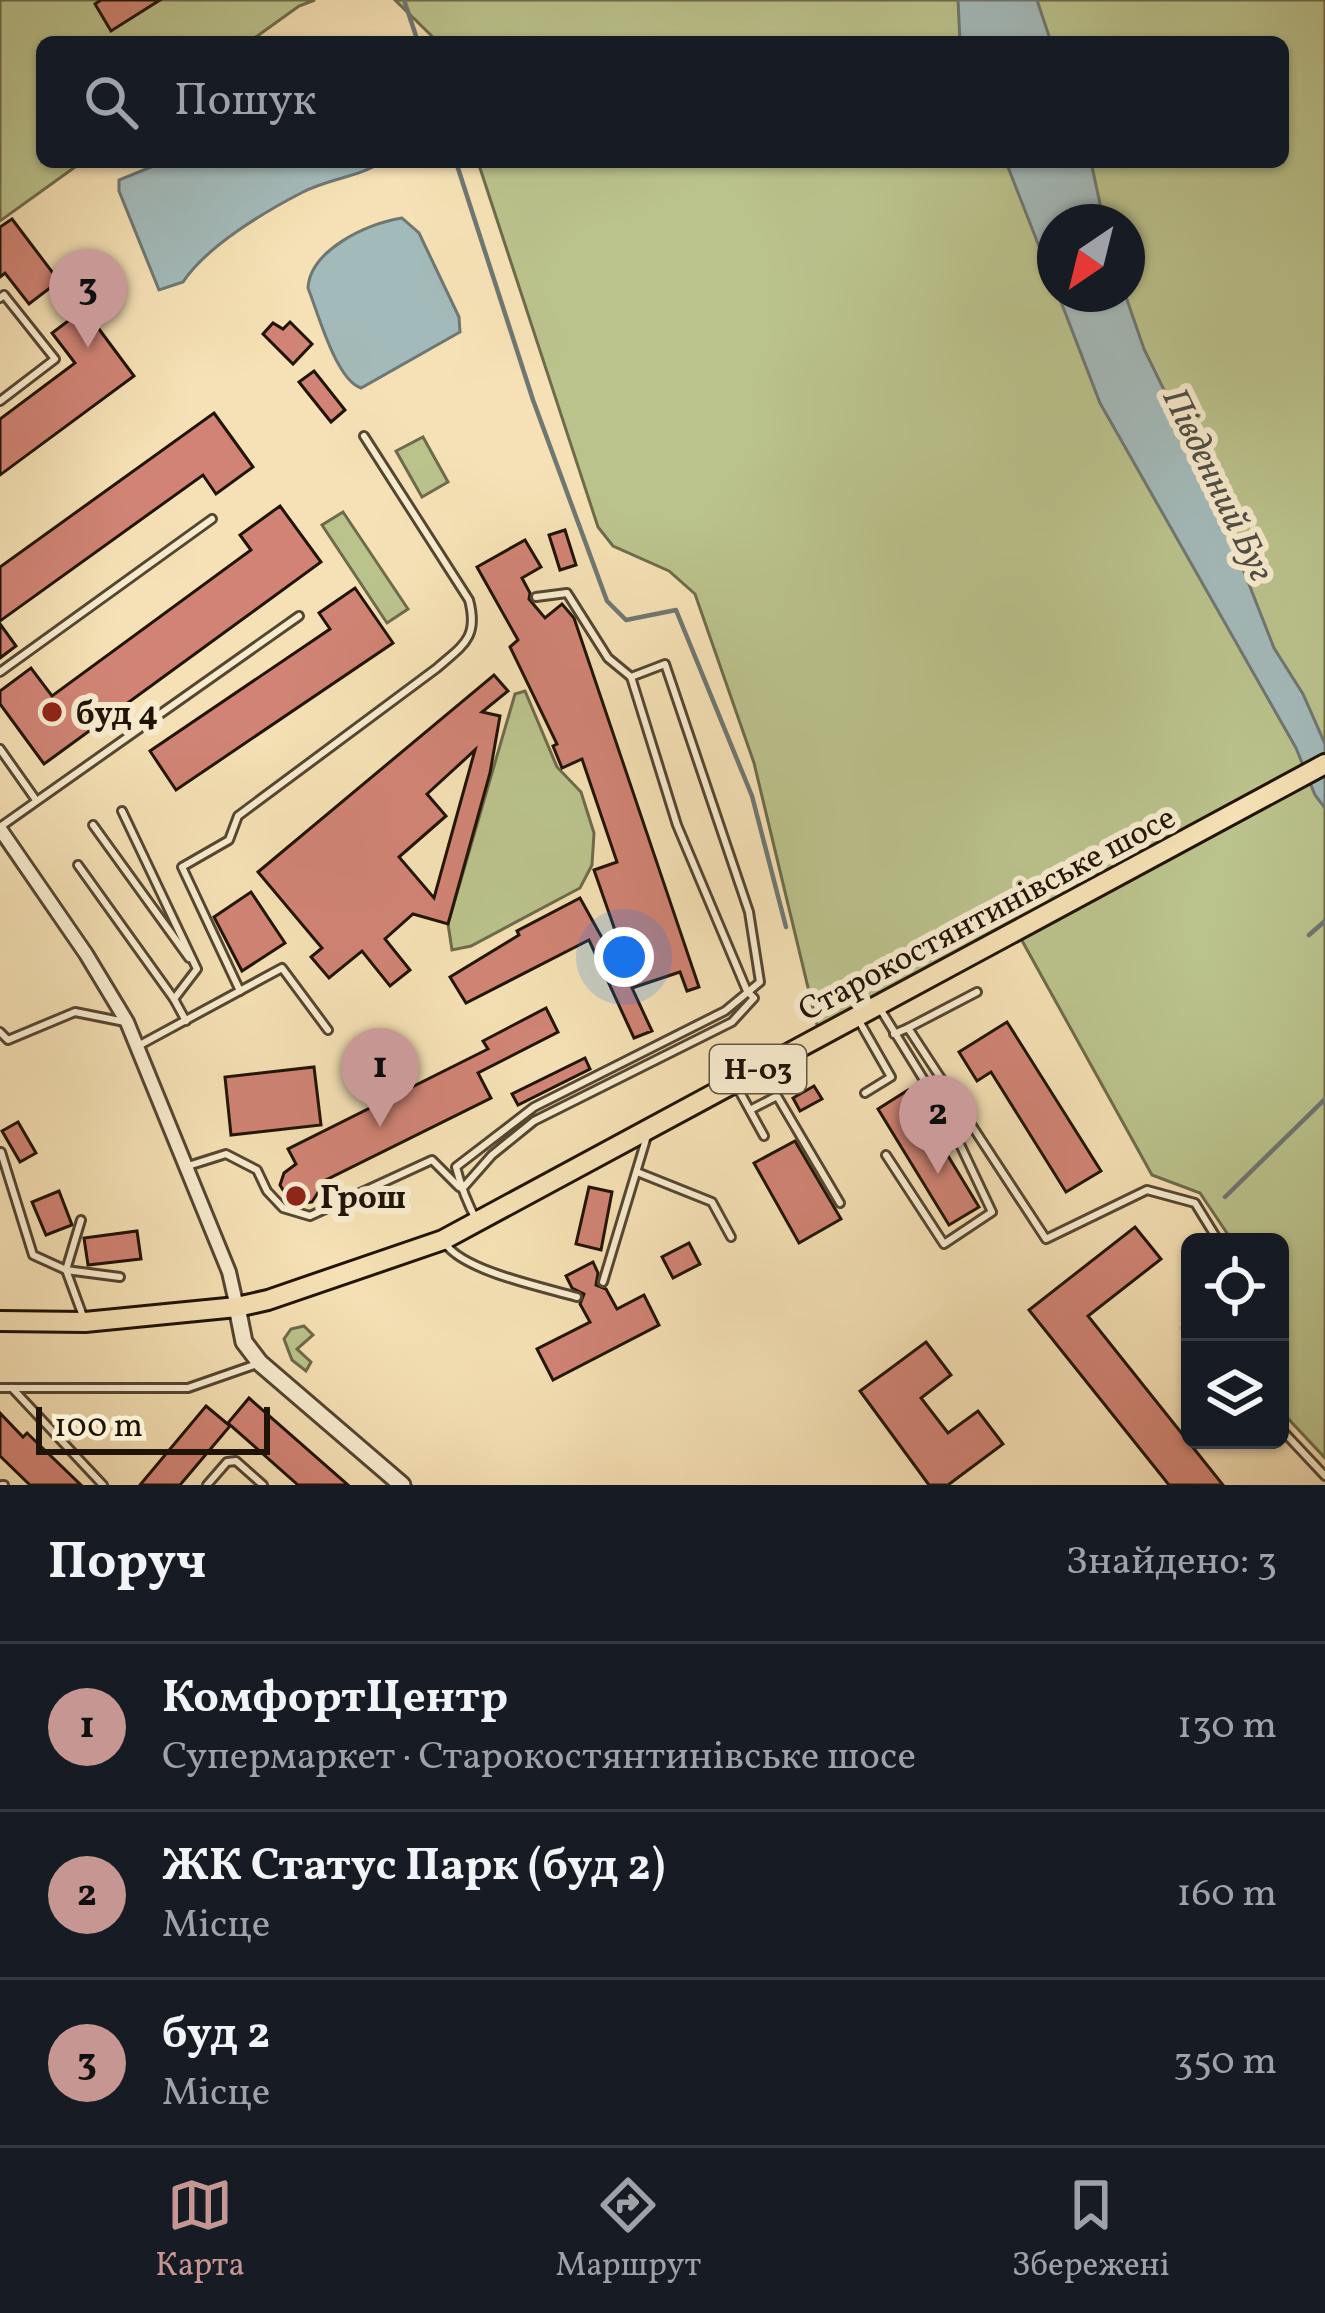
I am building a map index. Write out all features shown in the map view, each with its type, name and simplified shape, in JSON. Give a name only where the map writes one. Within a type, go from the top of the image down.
[{"type":"main road","name":"Старокостянтинівське шосе","points":[[0,1321],[85,1322],[236,1307],[443,1240],[1325,764]]},
{"type":"street","points":[[0,828],[127,1022],[229,1272],[244,1342],[260,1363],[402,1485]]},
{"type":"lane","points":[[0,298],[4,295],[55,359],[0,401]]},
{"type":"lane","points":[[240,991],[182,866],[229,840],[238,816],[437,668],[468,641],[474,620],[469,600],[364,436]]},
{"type":"lane","points":[[0,672],[212,519]]},
{"type":"lane","points":[[462,1189],[492,1155],[534,1121],[732,1022],[754,998],[677,824],[631,676],[608,658],[567,593],[536,597]]},
{"type":"lane","points":[[0,828],[299,616]]},
{"type":"lane","points":[[477,1221],[456,1167],[534,1107],[725,1011],[760,982],[749,912],[664,664],[631,676]]},
{"type":"lane","points":[[0,749],[36,800]]},
{"type":"lane","points":[[122,811],[197,969]]},
{"type":"lane","points":[[92,825],[197,969]]},
{"type":"lane","points":[[77,865],[186,1022]]},
{"type":"lane","points":[[138,1046],[282,968],[328,1030]]},
{"type":"lane","points":[[174,999],[197,969]]},
{"type":"lane","points":[[894,1034],[977,992]]},
{"type":"lane","points":[[877,1005],[948,1119],[992,1212],[944,1244],[886,1155]]},
{"type":"lane","points":[[0,1032],[8,1040],[75,1012],[127,1022]]},
{"type":"lane","points":[[856,1016],[892,1077],[865,1093]]},
{"type":"lane","points":[[908,1028],[1046,1239],[1147,1190],[1196,1203],[1214,1233]]},
{"type":"lane","points":[[734,1082],[764,1136]]},
{"type":"lane","points":[[750,1110],[777,1096],[841,1203]]},
{"type":"lane","points":[[603,1282],[650,1127]]},
{"type":"lane","points":[[1,1152],[33,1255],[66,1270],[120,1276]]},
{"type":"lane","points":[[187,1166],[226,1154],[257,1171],[283,1208],[310,1216],[432,1160],[462,1189]]},
{"type":"lane","points":[[637,1172],[712,1202],[731,1237]]},
{"type":"lane","points":[[81,1220],[66,1270],[85,1322]]},
{"type":"lane","points":[[443,1240],[452,1253],[476,1265],[577,1298]]},
{"type":"lane","points":[[0,1388],[188,1388],[260,1363]]},
{"type":"lane","points":[[12,1388],[103,1485]]},
{"type":"lane","points":[[1289,1438],[1325,1476]]},
{"type":"lane","points":[[207,1485],[227,1462],[236,1461],[263,1485]]},
{"type":"green space","points":[[0,0],[315,0],[257,36],[36,36],[36,168],[74,168],[0,221]]},
{"type":"green space","points":[[395,0],[1325,0],[1325,756],[818,1029],[754,763],[695,594],[669,571],[613,546],[598,527],[480,168],[1289,168],[1289,36],[432,36]]},
{"type":"green space","points":[[423,437],[448,482],[422,497],[396,451]]},
{"type":"green space","points":[[343,512],[408,609],[387,623],[322,525]]},
{"type":"green space","points":[[525,691],[557,767],[581,792],[594,833],[592,865],[580,888],[471,946],[452,950],[448,924],[515,694]]},
{"type":"green space","points":[[1325,773],[1325,1458],[1289,1420],[1289,1233],[1227,1233],[1200,1193],[1152,1175],[1020,937]]},
{"type":"green space","points":[[304,1326],[313,1335],[297,1349],[311,1362],[306,1371],[292,1360],[284,1339],[291,1329]]},
{"type":"water","points":[[958,0],[1037,0],[1049,36],[960,36]]},
{"type":"water","points":[[148,168],[369,168],[271,209],[221,243],[183,282],[159,290],[119,191],[119,180]]},
{"type":"water","points":[[1008,168],[1092,168],[1100,204],[1037,204],[1037,241]]},
{"type":"water","points":[[402,218],[419,233],[459,317],[460,332],[361,388],[344,373],[329,344],[308,288],[311,274],[343,241]]},
{"type":"water","points":[[1065,312],[1131,312],[1144,349],[1209,482],[1274,648],[1303,694],[1325,744],[1325,808],[1296,748],[1100,403]]},
{"type":"building","points":[[101,0],[160,0],[111,31],[95,4]]},
{"type":"building","points":[[12,219],[59,281],[29,304],[5,273],[0,277],[0,227]]},
{"type":"building","points":[[84,309],[134,376],[0,475],[0,419],[75,363],[52,333]]},
{"type":"building","points":[[290,322],[312,344],[293,364],[263,334],[273,323],[283,329]]},
{"type":"building","points":[[314,371],[345,410],[331,422],[299,382]]},
{"type":"building","points":[[214,413],[253,467],[216,494],[203,475],[0,621],[0,567]]},
{"type":"building","points":[[280,506],[321,562],[44,764],[0,704],[0,691],[31,668],[52,696],[251,550],[240,535]]},
{"type":"building","points":[[565,530],[576,565],[560,570],[549,535]]},
{"type":"building","points":[[525,540],[541,567],[522,578],[529,599],[545,618],[562,604],[574,618],[699,987],[687,991],[680,972],[632,988],[652,1031],[634,1038],[589,940],[466,1003],[450,977],[519,935],[517,931],[580,898],[616,963],[625,959],[594,870],[617,862],[582,759],[562,768],[553,746],[557,744],[510,647],[518,640],[477,567]]},
{"type":"building","points":[[355,588],[393,643],[176,790],[150,751],[330,629],[319,613]]},
{"type":"building","points":[[0,624],[16,646],[0,658]]},
{"type":"building","points":[[494,675],[508,691],[482,712],[500,716],[490,773],[448,924],[413,914],[385,939],[410,970],[390,986],[362,951],[329,978],[311,957],[322,948],[258,872]],"holes":[[[475,750],[434,898],[399,857],[446,816],[427,794]]]},
{"type":"building","points":[[251,892],[285,943],[242,971],[214,917]]},
{"type":"building","points":[[546,1008],[558,1032],[478,1073],[491,1098],[326,1180],[312,1202],[300,1204],[288,1198],[280,1185],[284,1173],[296,1164],[288,1149],[488,1049],[483,1041]]},
{"type":"building","points":[[1007,1022],[1101,1171],[1066,1192],[991,1072],[977,1081],[959,1052]]},
{"type":"building","points":[[585,1058],[590,1069],[518,1105],[512,1094]]},
{"type":"building","points":[[314,1067],[321,1125],[231,1135],[225,1077]]},
{"type":"building","points":[[814,1086],[822,1099],[800,1111],[793,1098]]},
{"type":"building","points":[[908,1090],[979,1207],[949,1225],[878,1109]]},
{"type":"building","points":[[18,1122],[36,1153],[20,1162],[2,1131]]},
{"type":"building","points":[[795,1141],[841,1219],[799,1243],[754,1163]]},
{"type":"building","points":[[589,1187],[612,1192],[601,1250],[576,1244]]},
{"type":"building","points":[[59,1191],[72,1225],[46,1235],[32,1202]]},
{"type":"building","points":[[1135,1227],[1161,1259],[1088,1316],[1181,1432],[1181,1449],[1194,1449],[1223,1485],[1169,1485],[1029,1310]]},
{"type":"building","points":[[137,1231],[141,1259],[88,1265],[84,1238]]},
{"type":"building","points":[[689,1243],[700,1264],[673,1278],[662,1257]]},
{"type":"building","points":[[593,1262],[596,1285],[606,1289],[617,1309],[644,1295],[659,1325],[553,1380],[537,1349],[590,1322],[580,1304],[584,1294],[572,1288],[566,1276]]},
{"type":"building","points":[[926,1342],[951,1375],[921,1398],[948,1433],[978,1411],[1003,1444],[948,1485],[929,1485],[860,1391]]},
{"type":"building","points":[[249,1398],[348,1485],[298,1485],[228,1423]]},
{"type":"building","points":[[206,1406],[230,1426],[180,1485],[140,1485]]},
{"type":"building","points":[[0,1413],[81,1485],[30,1485],[0,1456]]},
{"type":"waterway","points":[[404,0],[416,36]]},
{"type":"waterway","points":[[458,168],[533,400],[607,601],[626,620],[676,610],[752,796],[786,927]]},
{"type":"waterway","points":[[1309,935],[1325,921]]},
{"type":"waterway","points":[[1225,1197],[1325,1099]]},
{"type":"place","name":"буд 2","points":[[88,348]]},
{"type":"place","name":"буд 4","points":[[52,712]]},
{"type":"place","name":"КомфортЦентр","points":[[380,1127]]},
{"type":"place","name":"ЖК Статус Парк (буд 2)","points":[[938,1174]]},
{"type":"place","name":"Грош","points":[[296,1196]]},
{"type":"water label","name":"Південний Буг","points":[[1220,484]]}]
